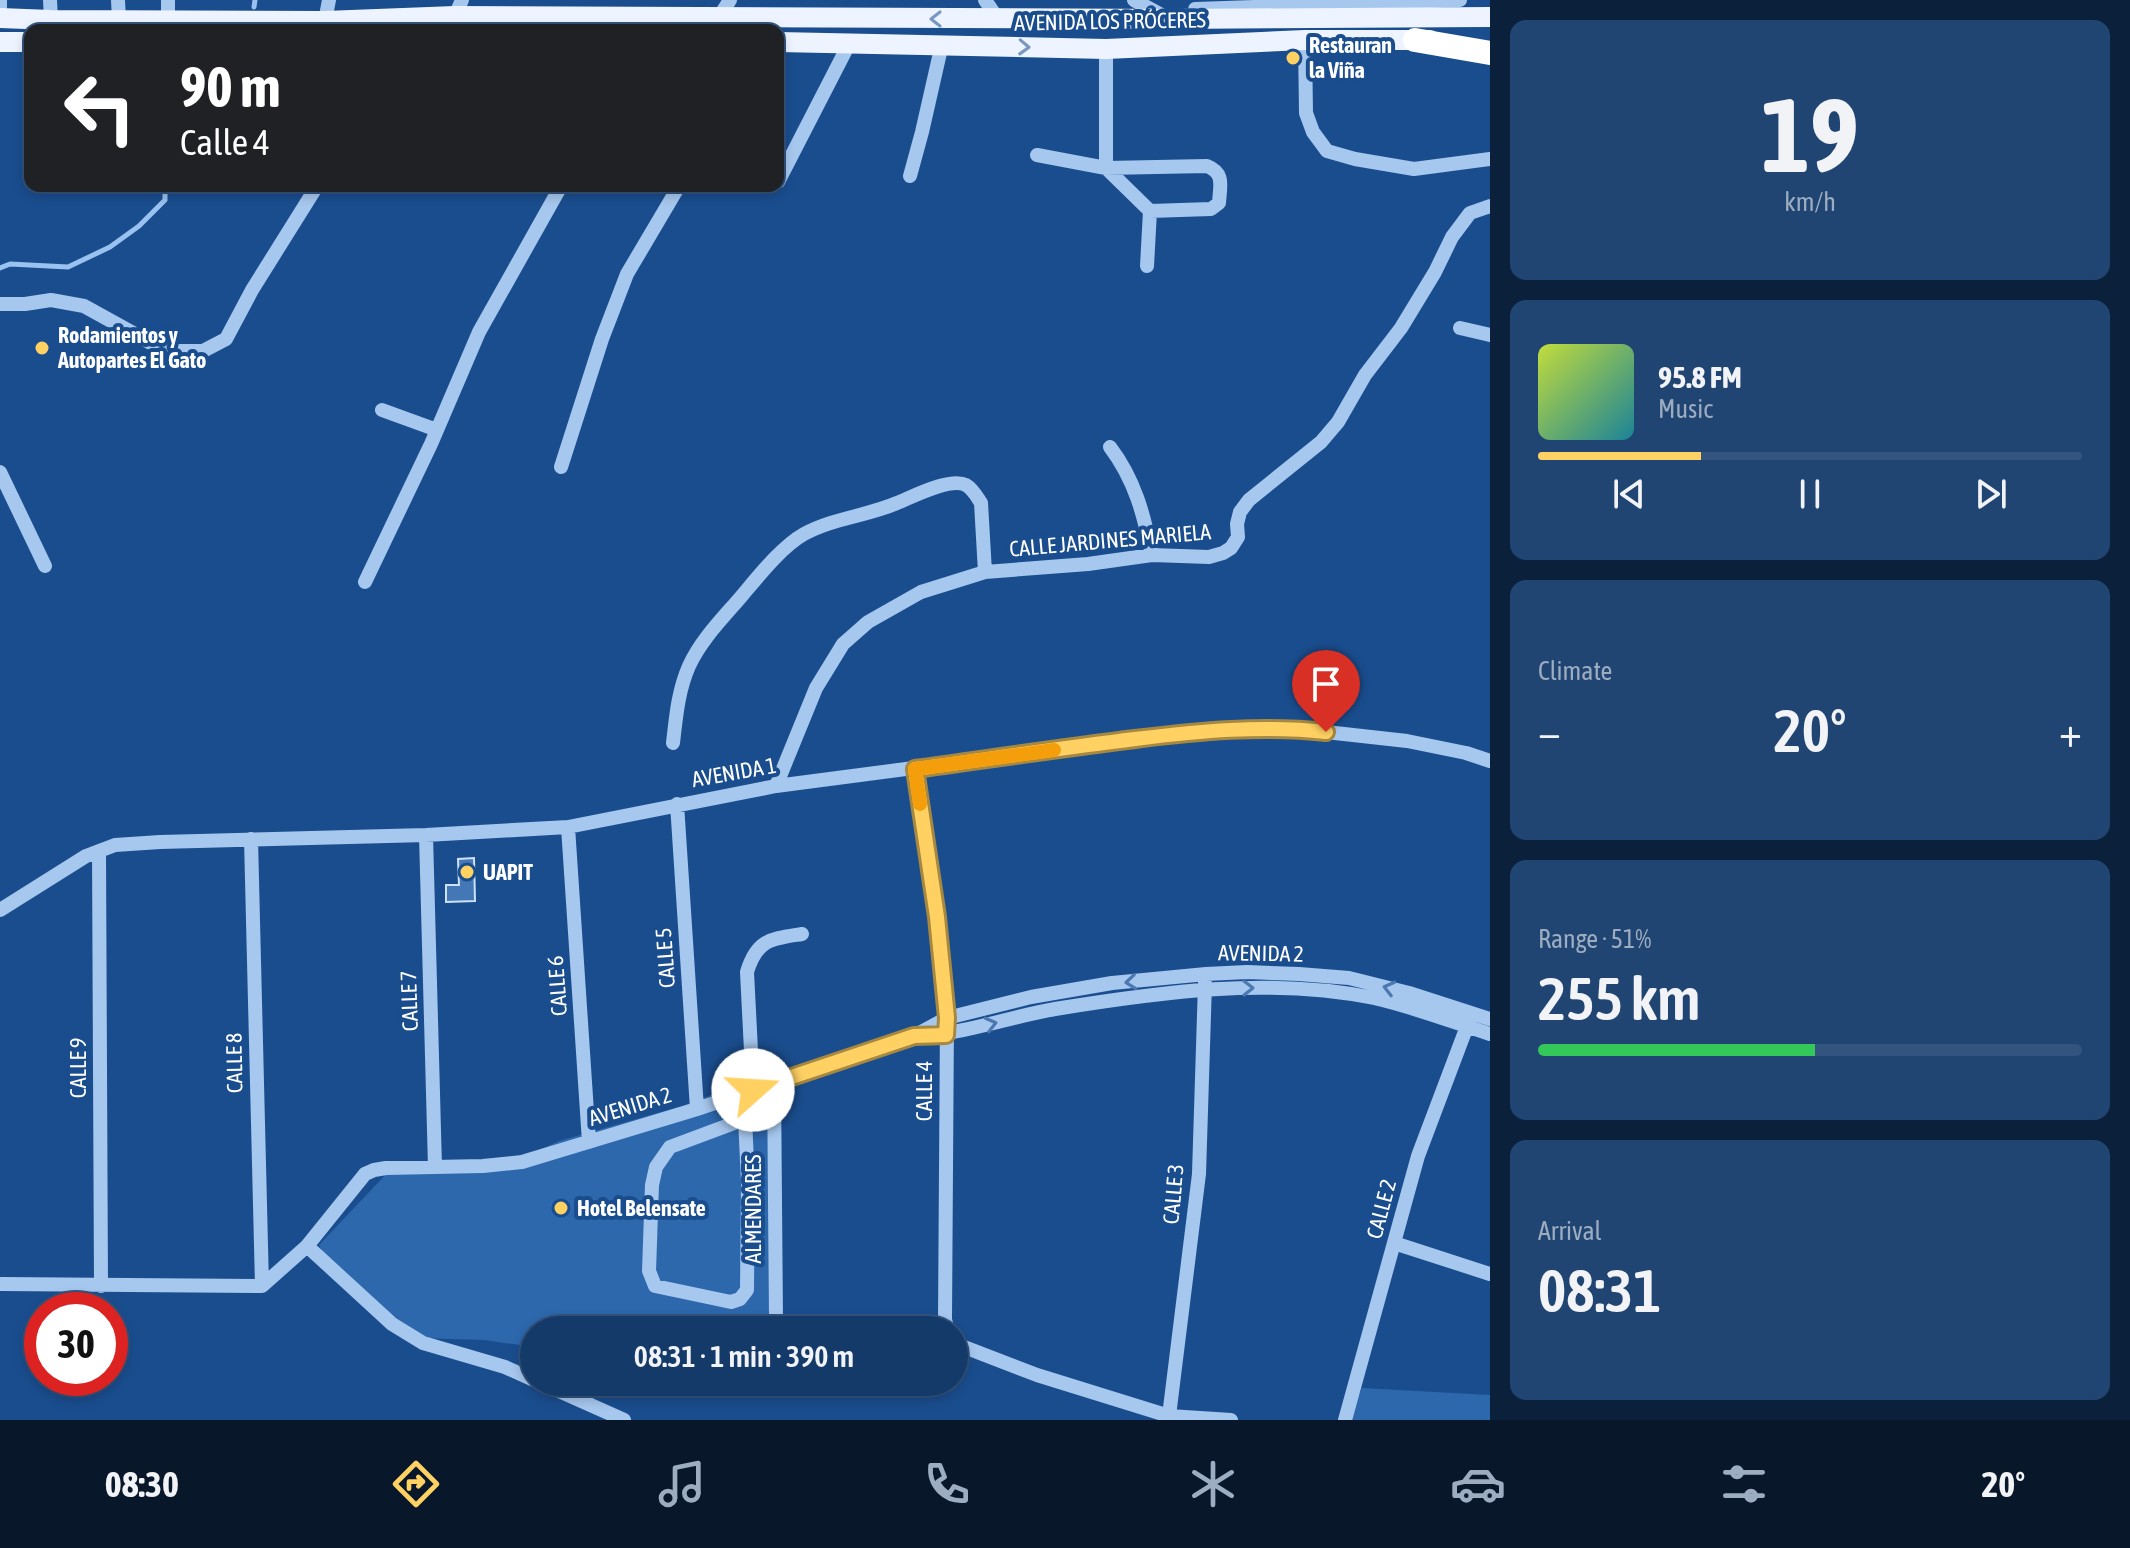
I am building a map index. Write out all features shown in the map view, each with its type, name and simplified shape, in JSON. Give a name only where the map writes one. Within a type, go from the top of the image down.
[{"type":"highway","points":[[1415,40],[1490,53]]},
{"type":"main road","name":"AVENIDA LOS PRÓCERES","points":[[0,18],[51,10],[329,6],[829,9],[998,19],[1170,19],[1320,8],[1490,17]]},
{"type":"main road","name":"AVENIDA LOS PRÓCERES","points":[[784,42],[1106,49],[1312,40],[1490,40]]},
{"type":"main road","points":[[0,42],[24,42]]},
{"type":"street","points":[[0,0],[0,10]]},
{"type":"street","points":[[985,0],[998,19]]},
{"type":"street","points":[[1134,0],[1170,19]]},
{"type":"street","points":[[1460,0],[1320,8],[1312,40],[1306,113],[1313,132],[1327,151],[1355,159],[1414,169],[1490,159]]},
{"type":"street","points":[[784,170],[850,42]]},
{"type":"street","points":[[910,176],[942,44]]},
{"type":"street","points":[[1037,155],[1106,168],[1207,166],[1220,176],[1219,203],[1211,209],[1150,211],[1106,168],[1106,49]]},
{"type":"street","points":[[0,304],[51,300],[84,306],[151,343],[176,351],[203,351],[226,339],[252,290],[313,192]]},
{"type":"street","points":[[365,582],[437,430],[479,332],[558,192]]},
{"type":"street","points":[[561,467],[602,339],[627,274],[675,192]]},
{"type":"street","name":"CALLE JARDINES MARIELA","points":[[776,786],[816,688],[843,644],[868,622],[921,592],[985,572],[1088,564],[1152,555],[1209,557],[1231,548],[1238,537],[1240,512],[1249,500],[1321,442],[1338,422],[1365,375],[1401,328],[1452,237],[1470,213],[1490,206]]},
{"type":"street","points":[[1147,266],[1150,211]]},
{"type":"street","points":[[1460,328],[1490,335]]},
{"type":"street","points":[[382,410],[437,430]]},
{"type":"street","points":[[1110,447],[1125,467],[1132,485],[1144,516],[1152,555]]},
{"type":"street","points":[[0,472],[45,566]]},
{"type":"street","points":[[673,743],[677,706],[688,669],[698,649],[767,566],[801,535],[821,525],[887,507],[934,488],[953,483],[965,484],[981,503],[985,572]]},
{"type":"street","name":"AVENIDA 1","points":[[0,910],[86,856],[115,845],[568,827],[776,786],[1240,728],[1299,729],[1407,741],[1490,761]]},
{"type":"street","name":"CALLE 4","points":[[915,769],[937,917],[947,1018],[947,1316]]},
{"type":"street","name":"CALLE 5","points":[[677,804],[697,1109]]},
{"type":"street","name":"CALLE 6","points":[[568,827],[589,1142]]},
{"type":"street","name":"CALLE 7","points":[[426,835],[435,1167]]},
{"type":"street","name":"CALLE 8","points":[[251,839],[262,1286]]},
{"type":"street","name":"CALLE 9","points":[[99,851],[101,1286]]},
{"type":"street","points":[[753,1090],[747,972],[752,955],[770,939],[802,934]]},
{"type":"street","points":[[914,1036],[946,1035],[1041,1011],[1205,982],[1324,991],[1374,998],[1469,1020],[1490,1019]]},
{"type":"street","name":"AVENIDA 2","points":[[262,1286],[307,1246],[365,1174],[374,1170],[522,1162],[697,1109],[914,1036],[947,1018],[1031,997],[1112,983],[1205,982]]},
{"type":"street","name":"CALLE 3","points":[[1169,1416],[1199,1174],[1205,982]]},
{"type":"street","points":[[1469,1020],[1490,1034]]},
{"type":"street","name":"CALLE 2","points":[[1345,1420],[1418,1156],[1469,1020]]},
{"type":"street","points":[[745,1119],[747,1290],[740,1299],[731,1302],[655,1286],[649,1271],[652,1185],[656,1167],[670,1147],[745,1119],[774,1082]]},
{"type":"street","name":"ALMENDARES","points":[[774,1082],[776,1316]]},
{"type":"street","points":[[1394,1243],[1490,1274]]},
{"type":"street","points":[[307,1246],[392,1324],[423,1343],[520,1374]]},
{"type":"street","points":[[0,1284],[262,1286]]},
{"type":"street","points":[[968,1348],[1037,1375],[1169,1416],[1231,1420]]},
{"type":"street","points":[[570,1396],[624,1420]]},
{"type":"shaded area","name":"Hotel Belensate","points":[[751,1080],[767,1101],[768,1316],[520,1316],[520,1345],[484,1340],[416,1338],[323,1254],[319,1245],[390,1170],[515,1161],[559,1141],[682,1106]]},
{"type":"shaded area","points":[[1362,1388],[1490,1395],[1490,1420],[1349,1420]]},
{"type":"building","name":"UAPIT","points":[[474,858],[475,901],[446,902],[446,885],[459,885],[458,859]]},
{"type":"waterway","points":[[254,7],[255,0]]},
{"type":"waterway","points":[[0,268],[10,264],[68,267],[110,247],[139,226],[165,200],[165,192]]},
{"type":"slow traffic","points":[[920,804],[915,769],[1054,750]]},
{"type":"place","name":"Restauran la Viña","points":[[1293,58]]},
{"type":"place","name":"Rodamientos y Autopartes El Gato","points":[[42,348]]},
{"type":"place","name":"UAPIT","points":[[467,872]]},
{"type":"place","name":"Hotel Belensate","points":[[561,1208]]},
{"type":"route","points":[[753,1090],[914,1036],[946,1035],[937,917],[915,769],[1240,728],[1326,732]]}]
